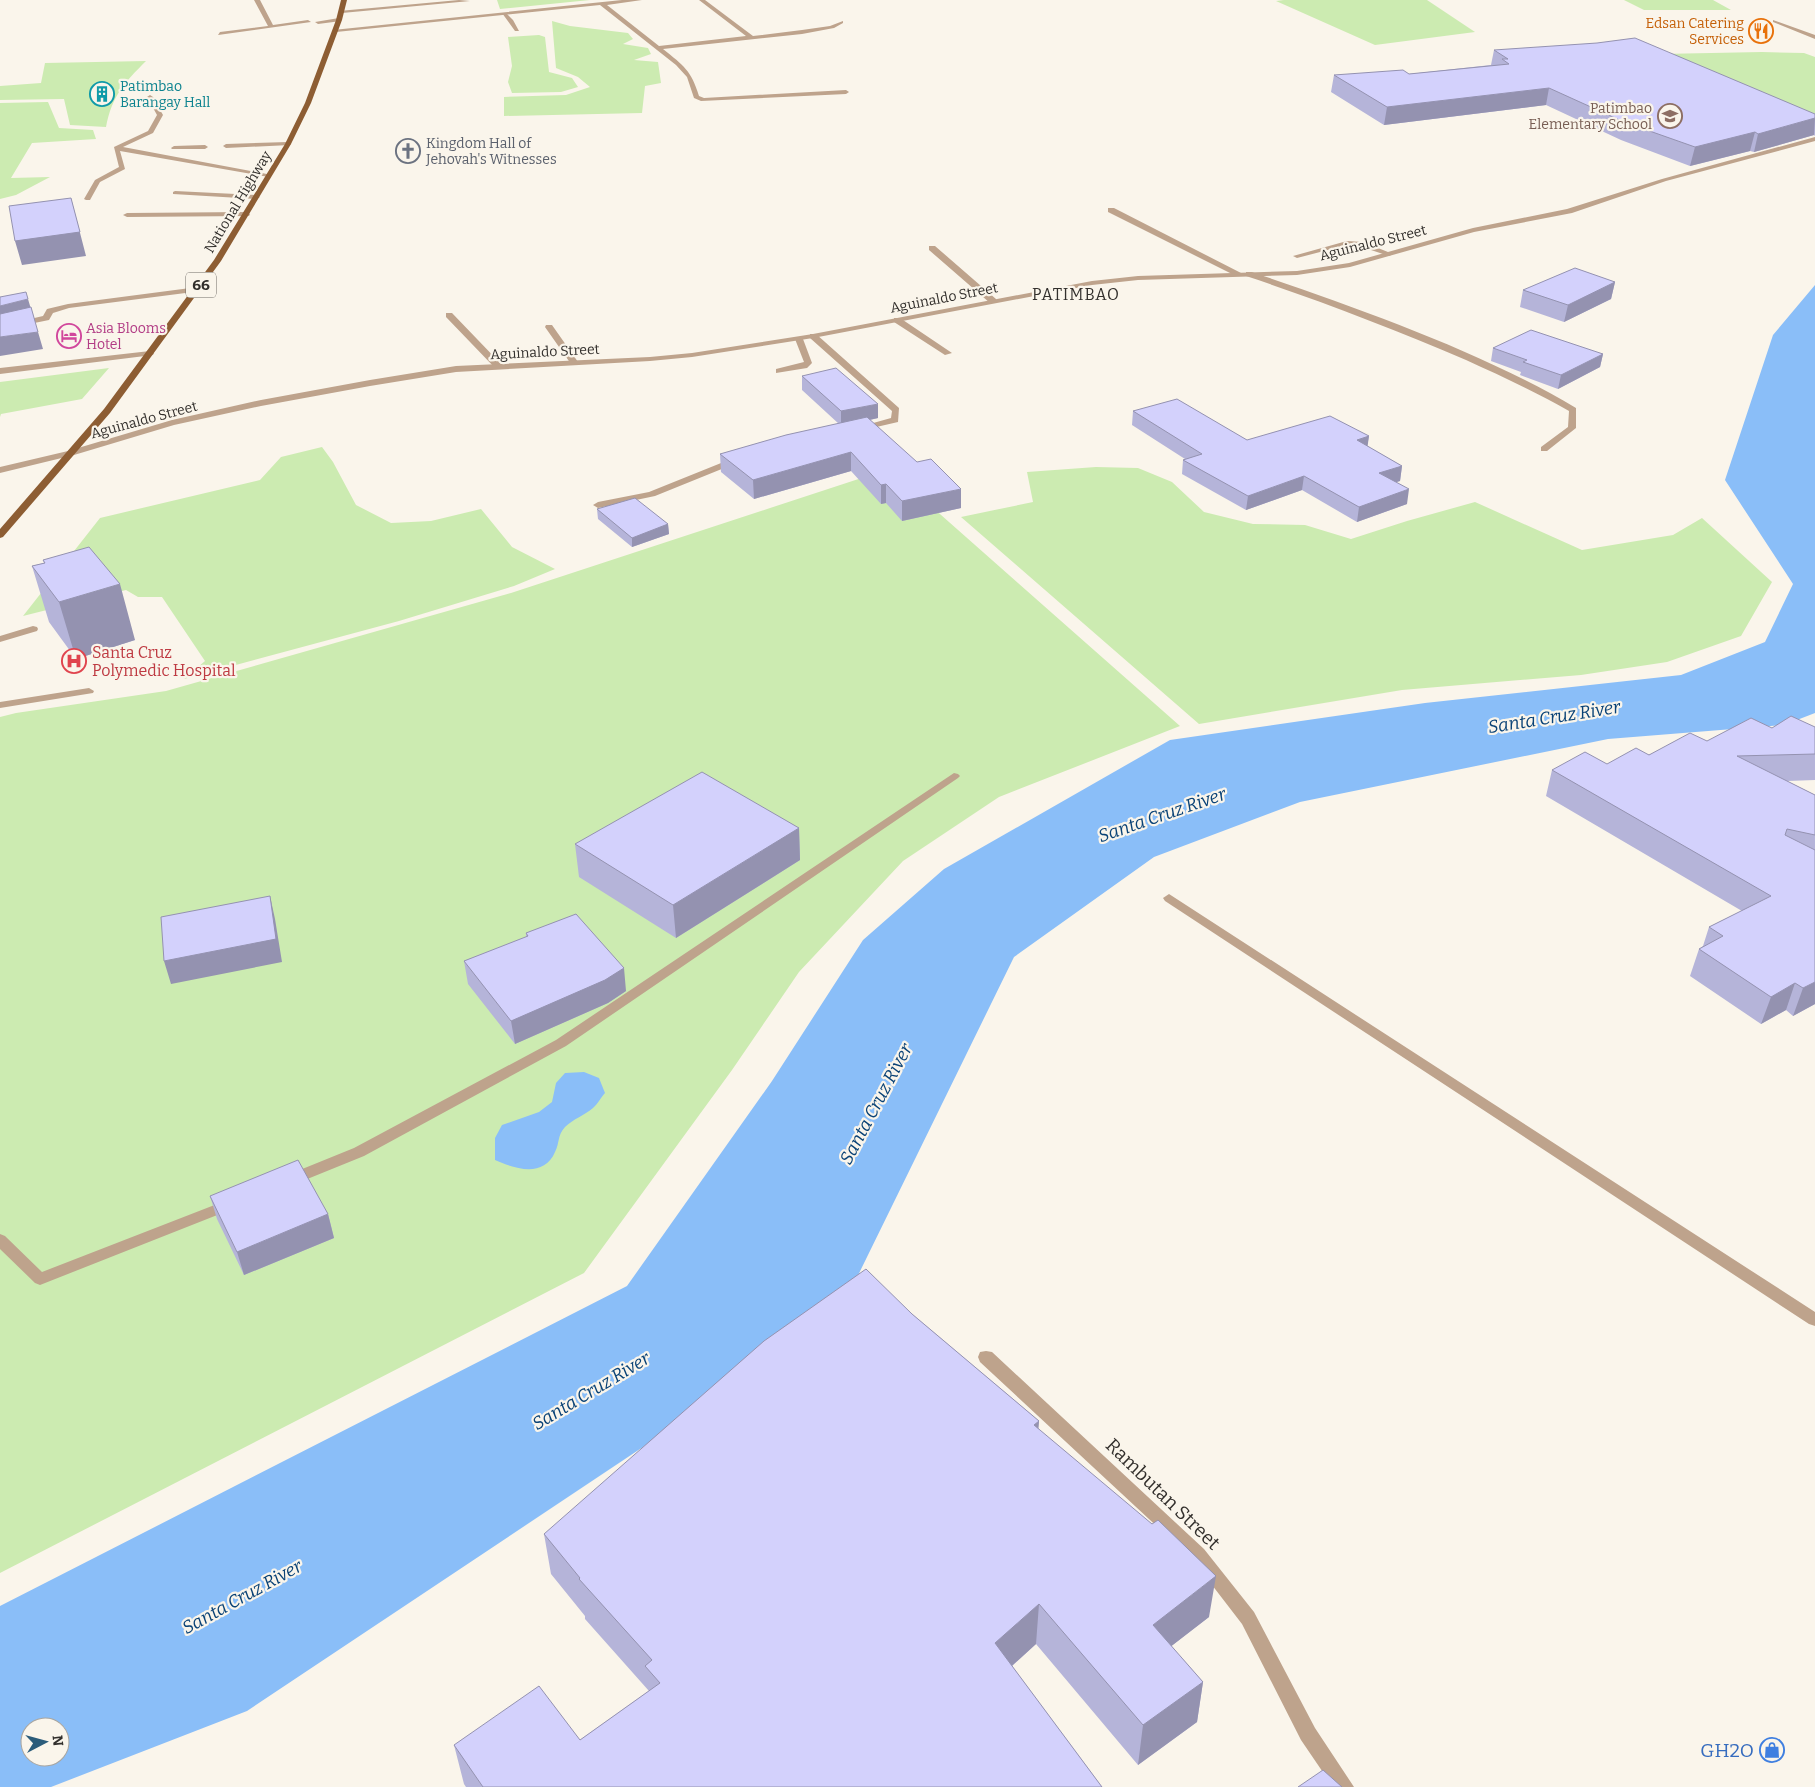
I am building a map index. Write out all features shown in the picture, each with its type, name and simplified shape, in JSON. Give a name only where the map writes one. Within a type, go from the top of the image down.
[{"type":"main road","name":"National Highway","points":[[0,535],[107,411],[198,289],[288,144],[308,103],[336,30],[344,0]]},
{"type":"street","points":[[257,0],[270,27]]},
{"type":"street","points":[[336,30],[639,0]]},
{"type":"street","points":[[702,0],[752,38]]},
{"type":"street","points":[[342,11],[467,1]]},
{"type":"street","points":[[602,4],[678,64],[690,78],[696,97],[703,100],[846,92]]},
{"type":"street","points":[[504,14],[511,20],[517,30]]},
{"type":"street","points":[[318,22],[339,20]]},
{"type":"street","points":[[1775,21],[1815,37]]},
{"type":"street","points":[[220,34],[308,22]]},
{"type":"street","points":[[658,48],[825,28],[841,22]]},
{"type":"street","points":[[116,148],[151,132],[160,115],[150,97]]},
{"type":"street","name":"Aguinaldo Street","points":[[0,470],[71,453],[172,423],[261,403],[456,369],[675,357],[813,336],[993,301],[1120,280],[1297,273],[1350,265],[1473,230],[1568,212],[1664,180],[1815,139]]},
{"type":"street","points":[[226,146],[288,144]]},
{"type":"street","points":[[174,148],[206,147]]},
{"type":"street","points":[[116,148],[270,175]]},
{"type":"street","points":[[88,198],[97,181],[123,168],[116,148]]},
{"type":"street","points":[[175,193],[256,197]]},
{"type":"street","points":[[1111,210],[1239,274]]},
{"type":"street","points":[[127,215],[246,214]]},
{"type":"street","points":[[1297,256],[1347,244],[1360,244],[1389,254]]},
{"type":"street","points":[[932,248],[993,301]]},
{"type":"street","points":[[1248,274],[1322,298],[1433,342],[1550,396],[1573,410],[1572,428],[1544,449]]},
{"type":"street","points":[[0,328],[46,318],[50,311],[68,306],[198,289]]},
{"type":"street","points":[[449,315],[498,367]]},
{"type":"street","points":[[897,320],[948,352]]},
{"type":"street","points":[[549,327],[574,362]]},
{"type":"street","points":[[813,336],[896,410],[894,420],[855,431]]},
{"type":"street","points":[[779,371],[804,366],[808,363],[799,338]]},
{"type":"street","points":[[0,371],[150,353]]},
{"type":"street","points":[[598,505],[652,494],[698,473],[744,458]]},
{"type":"street","points":[[0,639],[33,630]]},
{"type":"street","points":[[0,705],[89,691]]},
{"type":"street","points":[[277,1185],[359,1152],[560,1043],[954,776]]},
{"type":"street","points":[[1169,898],[1815,1320]]},
{"type":"street","points":[[0,1240],[40,1279],[241,1200]]},
{"type":"street","name":"Rambutan Street","points":[[986,1358],[1198,1554],[1248,1618],[1308,1734],[1344,1787]]},
{"type":"green space","points":[[497,0],[590,0],[500,9]]},
{"type":"green space","points":[[1427,0],[1475,32],[1375,45],[1276,1]]},
{"type":"green space","points":[[1624,0],[1713,0],[1731,10],[1644,10]]},
{"type":"green space","points":[[552,21],[570,26],[628,33],[633,39],[623,44],[648,48],[651,54],[634,60],[658,62],[661,83],[645,86],[642,113],[504,116],[504,97],[566,95],[590,87],[578,77],[556,68]]},
{"type":"green space","points":[[539,35],[545,37],[549,72],[572,78],[578,87],[561,92],[512,93],[508,82],[512,66],[508,37]]},
{"type":"green space","points":[[1804,53],[1815,57],[1815,129],[1660,54]]},
{"type":"green space","points":[[146,61],[131,76],[115,98],[106,127],[70,125],[64,99],[0,100],[0,86],[41,83],[45,63]]},
{"type":"green space","points":[[48,102],[59,128],[93,130],[96,139],[32,143],[11,178],[50,177],[16,195],[0,199],[0,103]]},
{"type":"green space","points":[[109,368],[82,399],[1,414],[0,417],[0,382]]},
{"type":"green space","points":[[322,447],[333,462],[356,505],[391,523],[431,521],[481,509],[512,547],[555,569],[514,586],[399,621],[184,679],[205,661],[162,597],[138,597],[126,590],[23,616],[100,518],[260,480],[281,457]]},
{"type":"green space","points":[[1096,467],[1138,468],[1172,482],[1204,512],[1253,524],[1305,525],[1351,539],[1475,502],[1582,550],[1673,535],[1702,518],[1772,582],[1741,636],[1667,662],[1581,675],[1402,690],[1199,724],[961,517],[1033,502],[1027,472]]},
{"type":"green space","points":[[889,469],[1180,726],[999,797],[903,861],[799,972],[732,1070],[584,1273],[0,1573],[0,717],[166,691],[511,593]]},
{"type":"water","name":"Santa Cruz River","points":[[1815,285],[1815,713],[1784,725],[1608,739],[1300,802],[1154,857],[1014,957],[843,1306],[664,1433],[247,1711],[51,1787],[0,1787],[0,1606],[627,1286],[772,1081],[863,940],[944,869],[1170,740],[1425,703],[1681,675],[1765,642],[1793,584],[1725,480],[1773,335]]},
{"type":"water","points":[[584,1072],[599,1078],[605,1093],[593,1108],[565,1127],[550,1160],[544,1165],[528,1169],[511,1166],[495,1160],[495,1138],[502,1125],[539,1112],[552,1102],[556,1083],[565,1073]]},
{"type":"building","name":"Patimbao Elementary School","points":[[1635,38],[1815,114],[1815,118],[1758,134],[1755,132],[1695,147],[1624,122],[1549,88],[1387,107],[1334,75],[1403,70],[1409,74],[1509,64],[1502,59],[1508,59],[1494,50],[1597,43]]},
{"type":"building","points":[[71,198],[80,232],[15,241],[9,206]]},
{"type":"building","points":[[1575,268],[1615,282],[1568,305],[1523,290]]},
{"type":"building","points":[[26,292],[28,299],[0,306],[0,297]]},
{"type":"building","points":[[31,307],[38,332],[0,337],[0,314]]},
{"type":"building","points":[[1531,330],[1603,354],[1561,375],[1523,362],[1527,360],[1493,348]]},
{"type":"building","points":[[836,368],[878,404],[841,411],[802,376]]},
{"type":"building","points":[[1177,399],[1247,440],[1330,416],[1369,436],[1357,440],[1402,466],[1379,473],[1409,489],[1359,507],[1304,476],[1248,496],[1183,460],[1202,454],[1133,411]]},
{"type":"building","points":[[867,417],[917,462],[931,459],[961,489],[902,501],[886,484],[881,485],[851,452],[753,480],[720,454],[786,435]]},
{"type":"building","points":[[635,498],[668,524],[632,538],[597,509]]},
{"type":"building","points":[[89,547],[120,584],[59,602],[32,566],[45,563],[43,560]]},
{"type":"building","points":[[1791,716],[1815,727],[1815,754],[1737,756],[1815,795],[1815,835],[1787,829],[1785,835],[1815,850],[1815,982],[1803,988],[1795,983],[1771,997],[1699,949],[1723,936],[1709,927],[1771,896],[1552,770],[1585,752],[1607,764],[1636,748],[1649,755],[1690,733],[1707,741],[1751,718],[1772,728]]},
{"type":"building","points":[[702,772],[799,828],[673,905],[575,844]]},
{"type":"building","points":[[270,896],[276,939],[164,961],[161,917]]},
{"type":"building","points":[[576,914],[624,968],[605,980],[511,1021],[464,961],[528,936],[526,933]]},
{"type":"building","points":[[298,1160],[328,1214],[237,1252],[210,1196]]},
{"type":"building","points":[[866,1269],[912,1314],[1039,1421],[1034,1425],[1152,1524],[1158,1520],[1216,1576],[1153,1625],[1203,1682],[1143,1725],[1039,1604],[995,1643],[1102,1787],[483,1787],[454,1745],[539,1686],[580,1740],[660,1683],[645,1666],[652,1660],[579,1579],[544,1534],[764,1341]]},
{"type":"building","points":[[1323,1770],[1342,1787],[1298,1787]]},
{"type":"place","name":"Edsan Catering Services","points":[[1761,31]]},
{"type":"place","name":"Patimbao Barangay Hall","points":[[102,94]]},
{"type":"place","name":"Patimbao Elementary School","points":[[1670,116]]},
{"type":"place","name":"Kingdom Hall of Jehovah's Witnesses","points":[[408,151]]},
{"type":"place","name":"Asia Blooms Hotel","points":[[69,336]]},
{"type":"place","name":"Santa Cruz Polymedic Hospital","points":[[74,661]]},
{"type":"place","name":"GH2O","points":[[1772,1750]]},
{"type":"district","name":"PATIMBAO","points":[[1076,294]]}]
